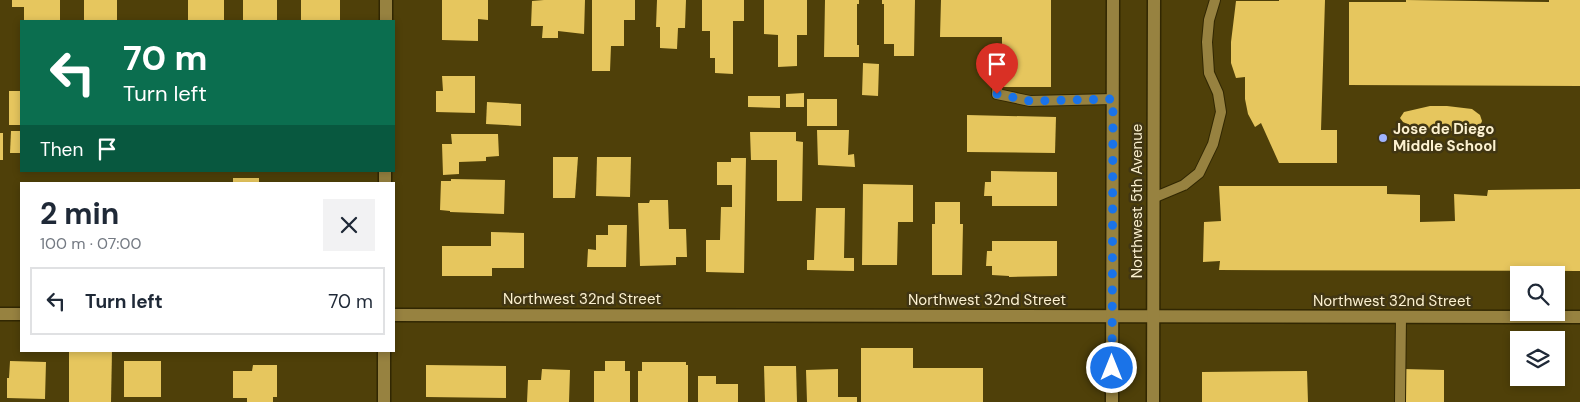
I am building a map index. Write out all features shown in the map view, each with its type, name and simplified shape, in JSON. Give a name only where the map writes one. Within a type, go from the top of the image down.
[{"type":"street","points":[[386,0],[386,20]]},
{"type":"street","name":"Northwest 5th Avenue","points":[[1112,402],[1113,0]]},
{"type":"street","name":"Northwest 5th Avenue","points":[[1153,402],[1154,0]]},
{"type":"street","points":[[0,314],[20,314]]},
{"type":"street","name":"Northwest 32nd Street","points":[[395,315],[1580,317]]},
{"type":"street","points":[[384,352],[384,402]]},
{"type":"lane","points":[[1153,198],[1184,186],[1199,173],[1213,144],[1221,112],[1218,93],[1209,73],[1207,42],[1209,20],[1214,0]]},
{"type":"lane","points":[[998,71],[997,94],[1030,101],[1113,99]]},
{"type":"lane","points":[[1400,402],[1401,317]]},
{"type":"building","points":[[12,0],[60,0],[60,20],[24,20],[24,7],[12,7]]},
{"type":"building","points":[[84,0],[117,0],[117,20],[84,20]]},
{"type":"building","points":[[188,0],[224,0],[224,20],[188,20]]},
{"type":"building","points":[[243,0],[277,0],[277,20],[243,20]]},
{"type":"building","points":[[301,0],[340,0],[340,20],[301,20]]},
{"type":"building","points":[[442,0],[488,0],[488,20],[478,19],[478,41],[442,40]]},
{"type":"building","points":[[585,0],[584,34],[558,31],[558,38],[542,38],[543,26],[531,26],[532,1]]},
{"type":"building","points":[[592,0],[635,0],[635,20],[624,20],[624,46],[611,46],[610,71],[592,71]]},
{"type":"building","points":[[657,0],[686,0],[685,28],[678,28],[677,49],[660,48],[660,27],[656,27]]},
{"type":"building","points":[[702,0],[744,0],[744,21],[733,21],[733,74],[715,73],[715,58],[710,58],[710,31],[702,31]]},
{"type":"building","points":[[764,0],[807,0],[807,35],[797,35],[797,66],[778,67],[778,35],[764,34]]},
{"type":"building","points":[[825,0],[859,0],[859,4],[857,4],[857,45],[859,45],[859,57],[824,57]]},
{"type":"building","points":[[882,0],[915,0],[914,56],[894,56],[894,44],[884,44],[884,4],[882,4]]},
{"type":"building","points":[[941,0],[1051,0],[1051,87],[1002,87],[1002,37],[940,37]]},
{"type":"building","points":[[1325,0],[1321,130],[1337,130],[1337,163],[1279,163],[1261,123],[1255,127],[1248,114],[1245,99],[1245,77],[1236,78],[1231,63],[1231,42],[1236,1]]},
{"type":"building","points":[[1406,0],[1549,2],[1549,0],[1580,0],[1580,86],[1349,85],[1349,2],[1406,2]]},
{"type":"building","points":[[863,63],[879,64],[878,96],[862,95]]},
{"type":"building","points":[[442,76],[475,76],[475,113],[436,112],[436,91],[443,91]]},
{"type":"building","points":[[9,91],[20,91],[20,125],[9,125]]},
{"type":"building","points":[[804,93],[804,107],[786,107],[786,94]]},
{"type":"building","points":[[748,96],[780,96],[780,108],[748,107]]},
{"type":"building","points":[[807,99],[837,99],[837,126],[807,126]]},
{"type":"building","points":[[487,102],[521,104],[521,126],[486,124]]},
{"type":"building","points":[[1430,106],[1472,109],[1480,115],[1482,121],[1480,126],[1445,132],[1420,130],[1403,122],[1400,118],[1404,112]]},
{"type":"building","points":[[967,115],[1056,117],[1055,153],[967,152]]},
{"type":"building","points":[[817,130],[849,130],[848,155],[854,154],[855,167],[818,165]]},
{"type":"building","points":[[11,131],[20,131],[20,153],[10,153]]},
{"type":"building","points":[[750,132],[796,132],[796,141],[803,142],[802,201],[777,201],[777,160],[751,160]]},
{"type":"building","points":[[0,133],[3,133],[3,160],[0,160]]},
{"type":"building","points":[[451,134],[498,134],[499,156],[486,157],[486,161],[459,162],[459,174],[443,175],[442,144],[452,144]]},
{"type":"building","points":[[553,157],[578,157],[575,198],[553,198]]},
{"type":"building","points":[[597,157],[631,157],[630,197],[596,196]]},
{"type":"building","points":[[731,158],[746,158],[744,273],[706,272],[706,240],[720,240],[721,207],[732,207],[732,185],[717,185],[717,162],[731,162]]},
{"type":"building","points":[[991,171],[1057,172],[1057,206],[992,206],[992,196],[984,196],[985,182],[991,182]]},
{"type":"building","points":[[233,178],[259,178],[259,182],[233,182]]},
{"type":"building","points":[[451,179],[505,180],[504,214],[440,210],[441,181],[451,181]]},
{"type":"building","points":[[863,184],[913,185],[913,222],[898,222],[897,265],[862,265]]},
{"type":"building","points":[[1219,186],[1387,186],[1387,194],[1420,195],[1420,222],[1455,221],[1454,194],[1487,196],[1488,190],[1580,189],[1580,271],[1565,271],[1565,266],[1510,266],[1510,271],[1219,270],[1220,261],[1203,262],[1204,222],[1221,221]]},
{"type":"building","points":[[650,200],[668,200],[669,229],[686,229],[687,257],[676,257],[676,265],[640,266],[638,203],[649,203]]},
{"type":"building","points":[[935,202],[960,202],[960,224],[963,224],[962,275],[932,275],[932,224],[935,224]]},
{"type":"building","points":[[816,208],[845,208],[844,258],[854,258],[854,271],[807,270],[807,260],[814,260]]},
{"type":"building","points":[[608,225],[627,225],[626,267],[587,267],[588,249],[596,250],[596,235],[608,235]]},
{"type":"building","points":[[491,232],[524,233],[524,268],[492,268],[492,276],[442,276],[442,246],[491,246]]},
{"type":"building","points":[[992,241],[1057,241],[1057,276],[1009,277],[992,275],[992,266],[986,266],[987,251],[992,251]]},
{"type":"building","points":[[861,348],[913,348],[913,368],[983,368],[983,402],[861,402]]},
{"type":"building","points":[[69,352],[112,352],[111,402],[69,402]]},
{"type":"building","points":[[10,361],[46,362],[45,399],[7,398],[7,378],[9,378]]},
{"type":"building","points":[[124,361],[161,361],[161,397],[124,397]]},
{"type":"building","points":[[605,361],[625,361],[625,371],[630,371],[630,402],[594,402],[594,371],[605,371]]},
{"type":"building","points":[[642,362],[686,362],[686,365],[688,365],[688,402],[638,402],[638,371],[642,371]]},
{"type":"building","points":[[253,365],[277,365],[277,397],[273,397],[273,402],[247,402],[247,398],[233,398],[233,371],[252,371]]},
{"type":"building","points":[[426,365],[506,366],[506,398],[426,397]]},
{"type":"building","points":[[764,366],[796,366],[797,402],[765,402]]},
{"type":"building","points":[[542,369],[570,370],[569,402],[527,402],[528,380],[541,380]]},
{"type":"building","points":[[838,369],[838,397],[857,397],[857,402],[807,402],[806,370]]},
{"type":"building","points":[[1403,369],[1444,370],[1444,402],[1403,402]]},
{"type":"building","points":[[1307,371],[1308,402],[1202,402],[1202,372]]},
{"type":"building","points":[[698,376],[716,376],[716,384],[738,384],[738,402],[698,402]]},
{"type":"place","name":"Jose de Diego Middle School","points":[[1383,138]]},
{"type":"route","points":[[997,94],[1030,101],[1113,99],[1112,368]]}]
